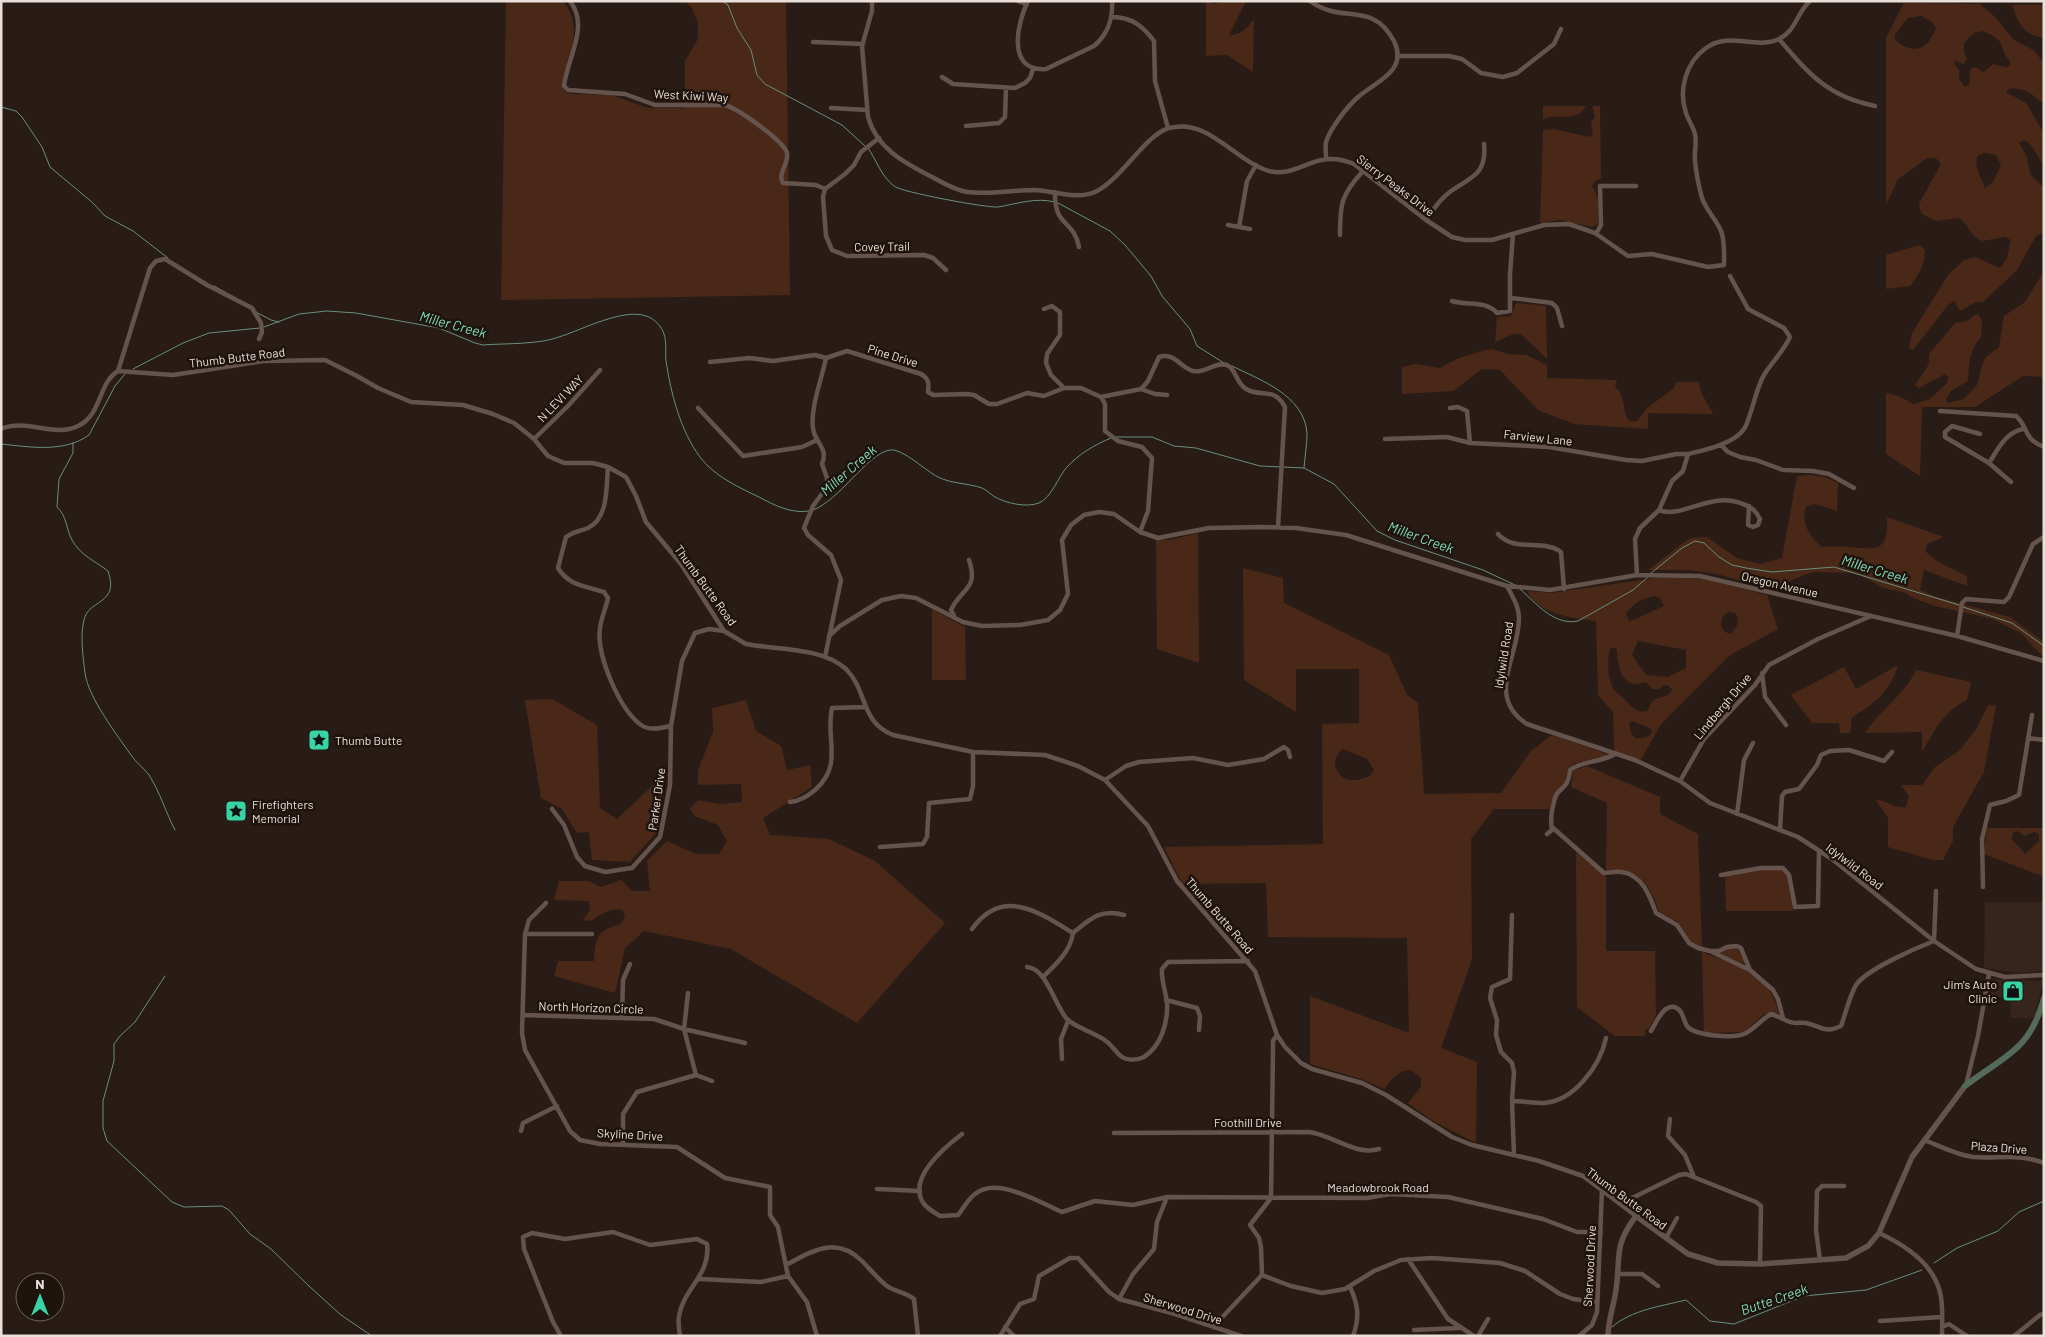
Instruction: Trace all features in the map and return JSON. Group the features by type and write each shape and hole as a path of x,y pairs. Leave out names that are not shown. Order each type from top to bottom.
{"main road":[{"path":"1965,1086 2000,1063 2027,1039 2036,1024 2044,998"}],"street":[{"name":"West Kiwi Way","path":"570,1 578,16 579,28 566,73 564,86 568,90 625,94 655,105 724,105 735,108 783,147 787,159 782,173 783,183 816,186 825,189"},
{"path":"872,1 872,11 863,44 867,110 871,127 890,153 900,161 952,188 983,193 1035,190 1084,195 1106,186 1157,135 1168,128 1155,81 1154,40 1137,23 1122,17 1113,17"},
{"path":"1018,1 1028,3 1019,23 1019,54 1024,64 1033,69 1046,69 1094,46 1108,30 1113,17 1112,1"},
{"path":"1310,1 1331,11 1366,13 1374,16 1384,23 1395,43 1397,56 1392,72 1355,100 1332,131 1326,142 1326,158"},
{"path":"1810,1 1790,30 1779,39 1801,64 1833,92 1850,101 1876,106"},
{"path":"1397,56 1449,56 1462,59 1481,73 1503,77 1517,73 1554,44 1561,29"},
{"name":"Sierry Peaks Drive","path":"1168,128 1189,126 1202,130 1256,165 1275,172 1287,172 1312,161 1326,158 1343,159 1354,164 1441,231 1465,240 1492,240 1544,225 1563,224 1584,228 1628,256 1652,254 1708,267 1724,265 1722,234 1707,208 1700,190 1695,159 1694,132 1682,90 1686,73 1700,52 1712,44 1734,39 1760,44 1779,39"},
{"path":"813,42 863,44"},
{"path":"942,77 953,84 1015,88 1025,84 1030,78 1033,69"},
{"path":"966,126 999,123 1005,117 1006,88"},
{"path":"830,108 867,110"},
{"path":"825,189 845,174 854,165 861,152 879,138"},
{"path":"1426,220 1437,204 1478,172 1484,161 1484,144"},
{"path":"1239,227 1247,181 1256,165"},
{"path":"1340,235 1340,206 1350,185 1363,171"},
{"path":"1596,234 1601,225 1600,186 1636,186"},
{"name":"Covey Trail","path":"825,189 822,197 826,236 832,250 847,256 924,255 933,258 946,270"},
{"path":"1055,192 1057,213 1077,234 1079,247"},
{"path":"1228,225 1250,229"},
{"path":"1452,301 1464,304 1487,305 1497,313 1510,311 1510,274 1514,234"},
{"path":"1,429 19,424 43,429 69,429 79,426 94,411 110,376 118,370 150,268 156,261 165,259 207,285 252,308 261,323 262,332 259,339"},
{"name":"Farview Lane","path":"1385,439 1447,437 1470,443 1548,447 1642,461 1676,454 1688,454 1721,445 1744,429 1759,385 1790,337 1784,328 1748,309 1730,276"},
{"path":"1511,298 1552,303 1557,308 1562,326"},
{"path":"1044,309 1052,306 1060,312 1060,335 1047,354 1046,363 1051,376 1064,388"},
{"name":"Pine Drive","path":"826,358 847,351 921,374 929,383 928,392 932,395 974,395 989,404 997,404 1027,393 1044,396 1064,388 1081,388 1101,398"},
{"path":"710,362 749,358 773,361 815,355 826,358 813,418 813,430 817,440 824,449 825,457 822,464 828,478 827,487 813,506 804,528 808,535 831,554 841,580 825,657"},
{"path":"1142,389 1148,382 1159,357 1164,355 1171,356 1192,371 1208,370 1220,365 1227,366 1233,370 1242,386 1248,391 1274,394 1282,399 1286,407 1278,527"},
{"name":"Thumb Butte Road","path":"118,370 173,375 264,361 325,360 378,388 411,402 463,405 514,423 534,439 548,456 564,463 593,463 615,469 630,483 646,522 681,564 724,631 746,644 825,657 844,668 856,681 865,707 873,722 883,731 973,752 1045,755 1078,766 1105,780 1148,826 1177,881 1248,961 1261,984 1278,1036 1285,1047 1301,1062 1312,1069 1362,1083 1386,1095 1452,1137 1472,1146 1539,1160 1574,1173 1622,1203 1636,1216 1688,1254 1718,1263 1760,1264 1846,1258 1858,1253 1879,1233 1902,1177 1924,1140 1940,1123 1965,1086 1978,1036 1989,974"},
{"name":"N LEVI WAY","path":"534,439 568,406 600,370"},
{"path":"1140,532 1148,511 1152,458 1142,446 1118,441 1105,431 1105,404 1101,398 1142,389 1168,395"},
{"path":"1450,408 1458,407 1467,412 1470,443"},
{"path":"698,408 743,456 802,448 817,440"},
{"path":"1940,411 2005,413 2016,416 2022,420 2023,429 2036,444 2044,447"},
{"path":"1980,434 1952,426 1945,432 1945,437 1989,463 2011,482"},
{"path":"1989,463 2014,430 2023,429"},
{"path":"1721,445 1728,452 1740,458 1756,460 1783,470 1813,471 1829,474 1854,488"},
{"path":"1637,575 1635,539 1640,528 1659,510 1672,481 1683,471 1688,454"},
{"path":"608,467 604,508 600,517 587,529 575,530 566,537 558,568 563,577 578,586 604,592 608,598 600,627 600,639 614,690 622,704 641,725 655,729 671,726"},
{"path":"1659,510 1664,512 1678,511 1717,499 1733,500 1749,506"},
{"path":"829,636 848,621 882,600 901,596 916,598 956,619 982,626 1020,625 1048,620 1060,610 1068,594 1062,540 1071,525 1084,515 1098,512 1114,514 1140,532 1158,538 1209,528 1278,527 1346,535 1507,586"},
{"path":"1498,534 1503,540 1512,543 1555,547 1561,552 1564,589"},
{"path":"1957,636 1962,603 1966,599 2004,602 2009,597 2033,544 2044,537"},
{"path":"956,619 951,610 970,586 972,580 973,572 969,560"},
{"name":"Oregon Avenue","path":"1507,586 1550,590 1637,575 1700,576 1957,636 2044,661"},
{"name":"Idylwild Road","path":"1507,586 1517,606 1519,619 1505,689 1508,706 1517,717 1527,724 1635,760 1680,781 1710,804 1780,829 1819,851 1934,940 1976,969 1989,974 2020,978 2044,975"},
{"name":"Lindbergh Drive","path":"1680,781 1704,739 1755,685 1769,664 1812,642 1871,616"},
{"name":"Parker Drive","path":"552,809 564,825 577,858 585,866 605,872 632,868 660,838 670,785 671,726 682,661 688,644 695,633 709,629 724,631"},
{"path":"1762,672 1765,697 1786,725"},
{"path":"790,802 811,794 822,784 830,772 832,708 865,707"},
{"path":"1983,887 1982,839 1990,805 2019,795 2032,715"},
{"path":"2028,738 2044,740"},
{"path":"1737,814 1744,760 1753,743"},
{"path":"1105,780 1126,766 1139,762 1193,758 1228,765 1264,759 1284,747 1288,750 1290,757"},
{"path":"1780,829 1782,796 1785,792 1799,788 1803,784 1821,755 1839,748 1884,761 1892,752"},
{"path":"880,847 923,844 927,837 929,803 970,799 973,786 973,752"},
{"path":"1547,834 1552,830 1550,817 1555,798 1567,786 1570,770 1576,766 1606,760 1615,754"},
{"path":"1552,827 1604,873 1621,872 1637,879 1650,895 1656,913 1678,925 1689,943 1750,970 1772,990 1778,999 1783,1018"},
{"path":"1721,875 1761,868 1783,868 1789,875 1795,907 1818,906 1819,851"},
{"path":"1651,1031 1662,1013 1668,1008 1675,1007 1680,1011 1690,1029 1700,1034 1745,1034 1771,1014 1791,1023 1807,1024 1831,1031 1841,1026 1857,985 1861,981 1897,957 1934,940 1936,891"},
{"name":"Skyline Drive","path":"546,903 530,920 525,934 522,1033 525,1050 570,1131 580,1140 600,1144 677,1147 726,1178 770,1188 770,1215 778,1228 788,1276 806,1302 817,1336"},
{"path":"972,929 977,922 994,910 1008,906 1021,906 1035,910 1074,933"},
{"path":"1044,976 1059,962 1072,943 1074,933 1094,916 1103,912 1113,911 1124,915"},
{"path":"1512,915 1510,979 1492,987 1490,998 1497,1020 1496,1035 1501,1052 1512,1063 1514,1072 1512,1100 1514,1155"},
{"path":"525,934 592,934"},
{"path":"1710,951 1737,946 1745,954 1750,970"},
{"path":"1027,967 1033,967 1044,976 1056,1004 1068,1021 1091,1031 1107,1042 1121,1057 1129,1059 1141,1058 1150,1052 1160,1041 1166,1000 1162,969 1168,962 1248,961"},
{"path":"622,1016 623,980 630,964"},
{"path":"688,993 684,1029 696,1075"},
{"path":"1166,1000 1197,1008 1200,1016 1199,1030"},
{"name":"North Horizon Circle","path":"523,1015 622,1016 654,1019 684,1029 745,1043"},
{"path":"1062,1059 1062,1038 1068,1021"},
{"path":"1213,1327 1262,1275 1259,1238 1250,1225 1271,1198 1273,1041 1278,1036"},
{"path":"1512,1100 1544,1103 1559,1099 1578,1085 1598,1062 1606,1038"},
{"path":"623,1145 623,1114 637,1092 696,1075 712,1081"},
{"path":"521,1130 523,1123 557,1106"},
{"path":"1670,1119 1668,1136 1685,1155 1694,1177"},
{"name":"Foothill Drive","path":"1114,1133 1271,1132 1323,1134 1348,1146 1369,1152 1379,1149"},
{"path":"877,1189 920,1191 925,1172 937,1154 962,1134"},
{"name":"Plaza Drive","path":"1924,1140 1966,1155 2020,1156 2044,1163"},
{"path":"1622,1203 1679,1175 1694,1177 1756,1202 1761,1206 1760,1264"},
{"path":"1820,1260 1816,1230 1816,1191 1822,1186 1844,1186"},
{"name":"Meadowbrook Road","path":"920,1191 924,1204 940,1216 958,1216 974,1194 987,1187 1003,1187 1062,1212 1094,1201 1133,1205 1167,1197 1367,1198 1390,1194 1448,1197 1543,1219 1577,1232 1601,1232"},
{"name":"Sherwood Drive","path":"1579,1336 1592,1325 1596,1318 1602,1189"},
{"path":"1000,1336 1020,1304 1034,1298 1039,1276 1074,1257 1078,1258 1109,1292 1119,1299 1133,1274 1151,1255 1154,1249 1157,1222 1167,1197"},
{"path":"1608,1336 1617,1274 1617,1254 1622,1239 1636,1216"},
{"path":"1666,1238 1677,1218"},
{"path":"561,1336 553,1322 524,1248 523,1237 532,1233 565,1239 613,1232 650,1245 697,1239 707,1244 708,1255 699,1279 679,1315 680,1336"},
{"path":"1879,1233 1899,1242 1918,1257 1933,1277 1941,1296 1942,1336"},
{"path":"786,1265 818,1249 840,1247 850,1250 887,1286 910,1295 914,1299 918,1336"},
{"path":"1262,1275 1310,1292 1334,1292 1350,1287 1374,1271 1408,1259 1432,1258 1516,1266 1560,1294 1573,1299 1597,1302"},
{"path":"1408,1259 1448,1319 1476,1336 1488,1319"},
{"path":"1617,1274 1642,1274 1658,1286"},
{"path":"699,1279 761,1282 788,1276"},
{"path":"1350,1287 1357,1302 1358,1312 1357,1326 1353,1336"},
{"name":"Sherwood Drive","path":"1119,1299 1242,1336"},
{"path":"2014,1336 2040,1315 2044,1314"},
{"path":"1880,1322 1941,1317"},
{"path":"1942,1327 1949,1324 1967,1336"},
{"path":"1005,1327 1014,1336"},
{"path":"1414,1330 1461,1328"}],"shaded area":[{"path":"506,1 563,1 569,10 573,20 574,31 571,53 562,85 565,92 572,94 611,95 648,108 685,108 685,61 698,39 698,23 692,8 685,1 786,1 790,295 501,300"},
{"path":"1206,1 1215,4 1225,1 1246,1 1229,35 1240,32 1254,19 1253,72 1227,55 1206,56"},
{"path":"1904,3 1980,4 1994,16 2014,40 2035,51 2044,64 2044,104 2024,90 2014,88 2008,89 2006,92 2026,103 2044,133 2044,166 2031,145 2024,140 2019,143 2027,157 2030,174 2044,188 2044,232 2036,236 2017,270 1983,302 1976,302 1960,311 1954,301 1948,305 1913,350 1909,348 1912,333 1948,275 1964,260 1975,257 2000,268 2007,258 2011,240 2005,237 1982,241 1974,236 1960,218 1935,221 1921,213 1919,204 1941,164 1936,158 1927,158 1898,179 1886,205 1886,38","holes":["1921,16 1931,21 1936,28 1924,46 1914,49 1908,48 1895,40 1895,34 1908,18","1982,31 1996,38 2010,61 2010,66 1993,64 1984,72 1974,67 1970,70 1969,85 1965,87 1959,79 1959,70 1954,64 1955,60 1963,64 1967,60 1964,52 1964,43 1974,33","1986,153 1996,155 2001,165 1993,182 1985,188 1976,164 1978,155"]},
{"path":"2012,5 2044,5 2044,38 2031,34 2022,27"},
{"path":"1543,106 1586,106 1582,111 1572,116 1543,119"},
{"path":"1592,106 1600,106 1601,178 1595,181 1592,186 1598,198 1598,224 1591,227 1560,220 1540,223 1543,130 1554,129 1590,137 1593,134 1591,124 1595,116"},
{"path":"1920,245 1925,250 1923,265 1910,286 1886,289 1886,255"},
{"path":"2044,271 2044,377 2023,376 1975,407 1922,407 1920,476 1886,454 1886,393 1899,396 1913,404 1930,399 1947,383 1948,377 1945,374 1919,388 1915,385 1929,364 1929,354 1955,323 1968,321 1974,315 1979,315 1982,321 1981,337 1972,352 1968,381 1951,391 1946,399 1948,403 1964,399 1977,385 1986,357 1999,347 2004,316 2025,302"},
{"path":"1516,303 1546,306 1547,359 1521,334 1513,334 1495,342 1497,317 1511,316"},
{"path":"1492,349 1508,354 1526,355 1547,365 1547,378 1617,380 1615,387 1623,399 1625,413 1629,421 1637,421 1647,408 1673,389 1677,382 1699,382 1701,392 1713,414 1648,413 1648,429 1574,424 1538,410 1500,370 1482,369 1453,391 1402,394 1402,367 1415,364 1440,368 1465,356"},
{"path":"1797,476 1825,477 1838,483 1837,511 1815,504 1806,507 1804,513 1807,529 1821,547 1874,548 1880,546 1886,536 1887,517 1944,537 1927,544 1925,551 1938,562 1967,576 1967,586 1924,570 1920,590 1937,597 2010,617 2044,642 2044,658 2021,633 1993,619 1935,606 1911,597 1906,593 1884,588 1856,573 1812,572 1769,589 1717,574 1689,570 1648,570 1690,538 1707,537 1737,558 1760,564 1782,558"},
{"path":"1198,533 1199,663 1157,649 1156,540 1170,540"},
{"path":"1243,568 1283,578 1284,603 1389,655 1407,695 1418,703 1424,794 1501,793 1531,751 1552,735 1610,755 1606,758 1576,763 1568,768 1565,782 1550,809 1494,809 1471,839 1472,959 1441,1048 1477,1062 1476,1143 1433,1121 1408,1103 1421,1087 1421,1078 1411,1070 1399,1073 1384,1089 1361,1079 1310,1064 1310,996 1409,1033 1407,938 1268,937 1266,883 1182,884 1164,847 1323,844 1322,724 1359,723 1359,669 1296,669 1296,712 1244,680","holes":["1343,749 1367,759 1374,770 1370,776 1364,778 1348,779 1343,777 1336,769 1336,758"]},
{"path":"1663,577 1706,579 1767,595 1778,629 1730,655 1661,724 1641,760 1614,752 1613,712 1598,695 1596,621 1557,614 1532,599 1527,591 1551,593","holes":["1650,597 1660,598 1664,606 1629,621 1626,614 1629,610 1639,602","1728,612 1735,613 1737,616 1737,624 1731,634 1725,632 1721,626 1722,617","1638,641 1686,650 1686,668 1668,677 1646,675 1632,655","1613,647 1617,650 1618,664 1627,681 1638,684 1646,682 1652,689 1659,689 1664,685 1669,686 1672,690 1668,695 1653,700 1647,711 1634,709 1612,687 1608,671 1610,649","1632,721 1650,728 1652,732 1649,736 1643,738 1636,738 1632,735 1629,723"]},
{"path":"932,609 965,627 966,680 932,680"},
{"path":"1898,665 1891,682 1881,696 1852,717 1850,733 1840,733 1839,723 1812,723 1791,695 1844,667 1856,689"},
{"path":"1916,670 1971,682 1967,700 1946,715 1922,752 1922,732 1865,733 1906,687"},
{"path":"552,699 597,725 600,808 617,819 665,774 657,832 630,862 592,860 589,832 577,833 562,809 541,798 525,700"},
{"path":"746,700 756,731 781,746 787,770 810,765 812,787 763,818 770,835 829,839 875,861 945,923 857,1023 731,949 644,931 625,948 615,993 554,976 558,961 594,961 595,946 599,936 607,929 621,924 625,916 623,910 614,910 606,912 591,921 583,920 590,910 589,901 554,900 559,881 589,881 601,887 621,880 632,891 650,891 647,861 667,841 696,854 719,854 727,841 718,825 695,816 690,809 698,800 721,804 742,802 741,784 698,785 698,770 713,732 712,708"},
{"path":"1988,705 1996,706 1984,772 1953,827 1953,841 1943,860 1932,860 1888,847 1888,818 1876,800 1898,807 1906,807 1909,797 1901,785 1922,785 1935,767 1959,751 1977,728"},
{"path":"1587,766 1660,797 1660,814 1698,834 1702,948 1690,941 1678,922 1659,912 1647,885 1641,880 1627,872 1606,871 1607,803 1571,787 1573,771"},
{"path":"1987,828 2044,828 2042,876 1984,854","holes":["2017,831 2025,836 2034,832 2039,834 2039,841 2025,854 2011,838 2014,832"]},
{"path":"1576,852 1606,876 1606,951 1655,951 1656,1015 1649,1029 1645,1029 1645,1036 1615,1036 1577,1007"},
{"path":"1760,869 1782,870 1787,875 1793,911 1726,911 1725,876"},
{"path":"1985,902 2044,902 2044,971 2020,973 1984,968"},
{"path":"1736,948 1743,953 1745,964 1720,954 1727,949"},
{"path":"1702,952 1750,972 1768,988 1775,999 1779,1013 1764,1014 1744,1032 1704,1033"},
{"path":"1992,979 2043,981 2034,1018 2010,1018 2011,999 1988,995"}],"waterway":[{"path":"722,1 728,5 737,28 751,50 757,75 765,84 842,125 865,146"},
{"path":"1,107 16,111 22,117 42,147 50,167 93,203 105,216 133,231 168,258"},
{"path":"868,148 886,178 900,189 991,207 1033,201 1055,202"},
{"path":"1058,203 1110,231 1125,245 1151,276 1162,296 1190,329 1197,346 1224,363"},
{"path":"214,286 234,297"},
{"name":"Miller Creek","path":"264,327 299,314 327,311 356,313 439,328 483,345 543,341 615,317 637,314 649,317 663,331 668,373 677,411 687,435 700,457 712,470 727,480 771,503 789,510 809,511"},
{"path":"256,312 279,322"},
{"name":"Miller Creek","path":"133,369 183,343 209,333 260,328"},
{"path":"1232,366 1267,383 1298,408 1304,420 1307,433 1304,468"},
{"name":"Miller Creek","path":"1,444 58,447 79,441 89,435 115,386 125,374"},
{"name":"Miller Creek","path":"1117,437 1152,437 1174,446 1196,448 1260,466 1304,468 1334,484 1377,531 1395,540 1483,570 1515,585"},
{"name":"Miller Creek","path":"813,510 833,497 872,459 890,450 895,450 914,460 938,477 982,488 995,497 1010,503 1022,505 1039,503 1048,496 1067,467 1082,454 1111,438"},
{"path":"73,443 73,453 59,479 57,507 65,518 70,536 75,545 83,554 108,571 111,582 107,596 91,608 84,620 82,646 87,683 111,727 153,782 175,830"},
{"name":"Miller Creek","path":"1651,573 1682,548 1695,541 1704,543 1719,557 1732,565 1772,572 1834,567 1959,605"},
{"name":"Miller Creek","path":"1520,589 1553,617 1569,622 1578,621 1633,590 1649,576"},
{"name":"Miller Creek","path":"1963,607 2012,623 2044,646"},
{"path":"165,976 135,1022 114,1044 114,1061 103,1101 103,1128 107,1141 172,1202 184,1207 222,1206 229,1210 250,1234 271,1249 341,1315 372,1336"},
{"name":"Butte Creek","path":"1934,1263 1957,1248 1998,1231 2019,1212 2044,1201"},
{"name":"Butte Creek","path":"1612,1327 1628,1316 1686,1300 1710,1321 1734,1324 1804,1296 1866,1290 1922,1270"}],"place":[{"name":"Thumb Butte","path":"319,740"},
{"name":"Firefighters Memorial","path":"236,811"},
{"name":"Jim's Auto Clinic","path":"2013,991"}]}
